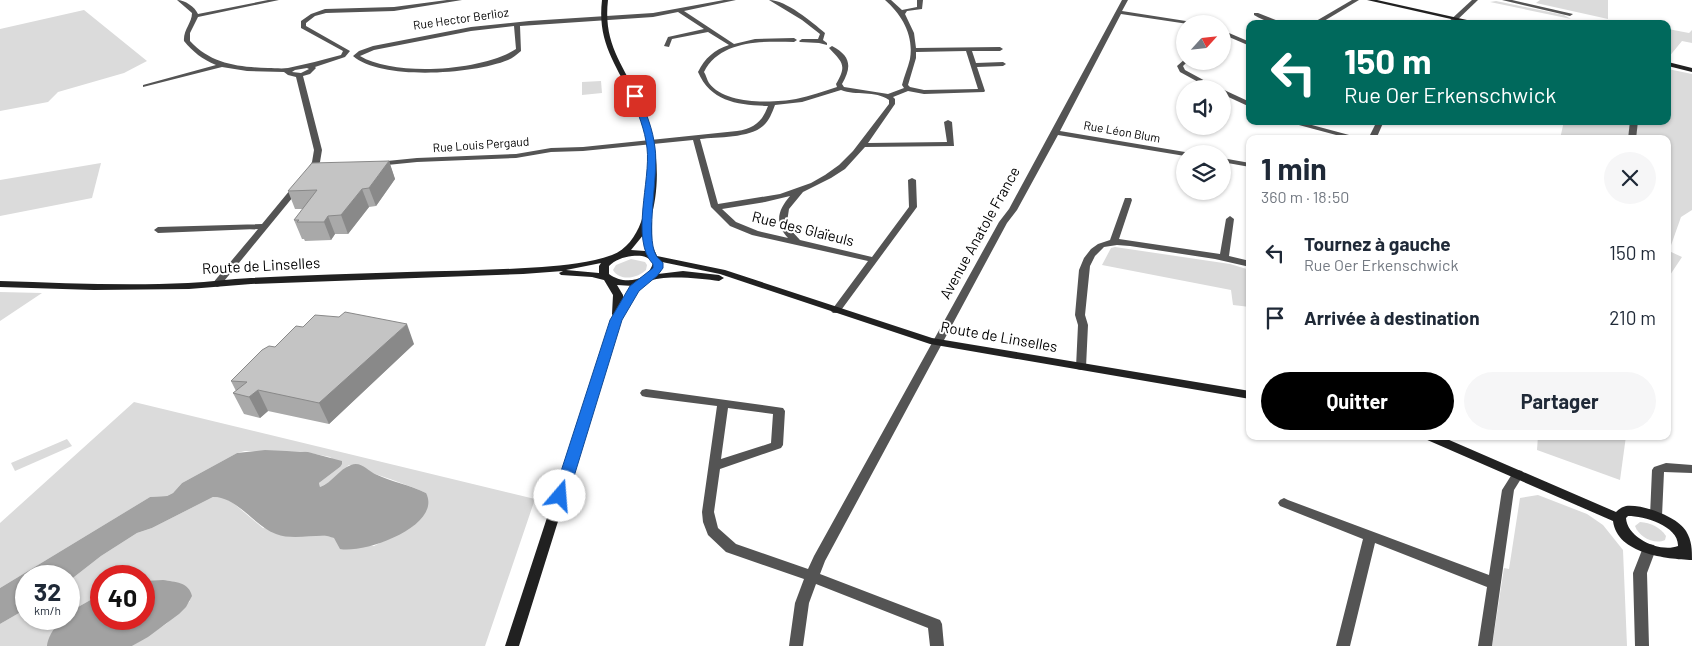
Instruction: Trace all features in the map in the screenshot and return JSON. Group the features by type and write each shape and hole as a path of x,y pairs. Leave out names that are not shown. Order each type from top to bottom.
{"street":[{"path":"180,0 193,9 196,16"},
{"path":"276,0 196,16 186,34 187,41 205,58 222,65 289,70 299,66 311,66 343,56 347,51 303,27 306,19 321,12 406,8 459,0"},
{"path":"512,646 616,320 630,295 658,268 658,263 652,257 647,242 652,178 650,143 640,106 607,41 603,18 605,0"},
{"name":"Rue Hector Berlioz","path":"516,24 519,50 507,58 492,63 448,68 398,69 371,65 356,56 360,52 373,48 423,36 516,24 653,15 733,0"},
{"path":"772,0 817,28 823,34 820,41"},
{"path":"888,0 902,14 911,34 912,64 905,85 908,89"},
{"path":"902,14 904,11 921,7 920,0"},
{"name":"Avenue Anatole France","path":"796,646 802,603 811,576 1003,222 1013,210 1109,32 1124,0"},
{"path":"1321,20 1356,0"},
{"path":"1370,0 1464,20"},
{"path":"1455,18 1474,0"},
{"path":"1505,0 1570,14"},
{"path":"896,7 912,9"},
{"path":"680,11 734,46"},
{"path":"1118,12 1176,20"},
{"path":"1256,14 1270,20"},
{"path":"667,46 670,38 709,30"},
{"path":"1231,36 1246,42"},
{"path":"696,138 715,207 773,198 806,187 841,168 892,104 892,99 888,96 878,92 854,92 841,88 798,100 772,104 753,103 725,96 712,90 705,83 701,72 704,63 711,56 734,46 759,41 794,40"},
{"path":"802,41 820,41 842,58 847,68 845,76 839,84 841,88"},
{"path":"888,96 908,89 924,92 982,91 968,49"},
{"path":"913,50 1000,49"},
{"path":"973,65 1003,64"},
{"path":"146,86 222,65"},
{"path":"1671,65 1692,70"},
{"path":"289,70 287,72 289,74 299,74 311,71 313,68 311,66"},
{"path":"1182,70 1200,80"},
{"path":"216,284 318,167 318,148 299,74"},
{"path":"1231,96 1246,103"},
{"name":"Rue Louis Pergaud","path":"366,164 524,156 551,150 650,143 743,132 759,127 766,120 772,104"},
{"path":"861,145 951,144 948,122"},
{"path":"1303,125 1345,135"},
{"name":"Rue Léon Blum","path":"1055,132 1176,152"},
{"path":"1231,162 1246,164"},
{"path":"836,312 913,207 912,180"},
{"path":"803,244 786,233 782,222 789,202 806,187"},
{"path":"1114,242 1128,200"},
{"name":"Rue des Glaïeuls","path":"715,207 726,219 744,229 874,260"},
{"path":"616,320 618,299 615,289 602,270 604,266 635,242 648,217"},
{"path":"1224,257 1230,219"},
{"path":"158,230 265,226"},
{"path":"1081,367 1083,325 1080,313 1084,268 1096,249 1114,242 1224,257 1246,263"},
{"name":"Route de Linselles","path":"0,284 158,287 523,271 572,267 636,253 722,272 836,312 938,343 1246,394"},
{"name":"Route de Linselles","path":"523,271 592,274 623,283 683,274 750,283"},
{"path":"646,393 779,411 777,445 715,466"},
{"path":"723,403 708,517 710,526 719,538 736,551 811,576 935,624 937,646"},
{"path":"1439,440 1618,518"},
{"path":"1656,516 1657,472 1659,469 1666,467 1692,469"},
{"path":"1485,646 1508,490 1518,474"},
{"path":"1284,503 1493,583"},
{"path":"1692,539 1656,516 1629,511 1622,513 1618,518 1624,532 1633,540 1649,549 1666,554 1692,555"},
{"path":"1677,554 1686,546 1684,539 1678,531"},
{"path":"1343,646 1371,535"},
{"path":"1642,646 1640,573 1649,549"}],"shaded area":[{"path":"1540,0 1608,0 1608,19 1536,3"},
{"path":"1496,1 1564,15 1571,19 1490,2"},
{"path":"84,10 147,61 124,73 58,92 48,102 0,111 0,29"},
{"path":"1671,30 1689,33 1692,30 1692,43 1682,41 1671,54"},
{"path":"1671,70 1692,74 1692,210 1681,217 1671,245 1671,135 1561,135 1563,125 1671,125"},
{"path":"601,81 602,93 582,95 582,82"},
{"path":"101,163 92,198 0,216 0,180"},
{"path":"1115,247 1230,264 1246,269 1246,307 1233,305 1231,290 1102,265 1111,248"},
{"path":"1671,252 1682,257 1671,274"},
{"path":"631,259 645,262 647,265 646,270 629,278 616,274 613,270 616,265"},
{"path":"0,292 42,293 0,321"},
{"path":"134,402 535,499 485,646 132,646 166,624 190,601 155,583 155,565 90,565 90,600 80,606 80,572 101,556 137,533 152,528 213,497 224,498 232,502 263,528 327,536 374,546 414,525 426,493 362,468 349,465 328,483 320,487 319,483 340,467 330,457 300,451 245,451 237,453 182,483 173,493 167,496 150,497 38,565 15,565 15,579 0,588 0,523"},
{"path":"67,439 72,446 15,471 11,463"},
{"path":"1538,440 1625,440 1620,480 1537,450"},
{"path":"265,450 308,452 342,461 340,467 319,483 320,487 347,467 358,464 381,477 426,493 428,505 423,516 413,527 398,535 366,547 340,549 334,538 327,536 295,537 276,534 260,525 230,502 222,498 213,497 152,528 137,533 101,556 80,572 80,565 38,565 150,497 167,496 173,493 182,483 237,453"},
{"path":"1538,495 1587,514 1603,525 1623,550 1627,646 1492,646 1504,568 1509,569 1520,498"},
{"path":"1640,522 1651,524 1658,528 1666,536 1665,540 1652,541 1643,537 1635,526"},
{"path":"15,579 15,615 0,624 0,588"},
{"path":"155,580 177,582 185,585 192,596 186,607 179,614 148,637 132,646 47,646 54,630 80,630 80,606 90,600 90,630 155,630"},
{"path":"15,615 15,630 55,630 47,646 0,646 0,624"}],"building":[{"path":"389,161 369,188 362,189 341,215 328,216 324,222 297,222 299,220 294,220 317,190 288,191 312,163"},
{"path":"345,312 407,324 319,403 258,390 249,397 233,393 247,382 231,381 262,350 269,346 275,347 296,326 303,327 315,315 339,317"}],"route":[{"path":"560,496 616,320 634,289 658,268 658,263 651,256 647,242 652,178 651,148 646,124 635,96"}]}
